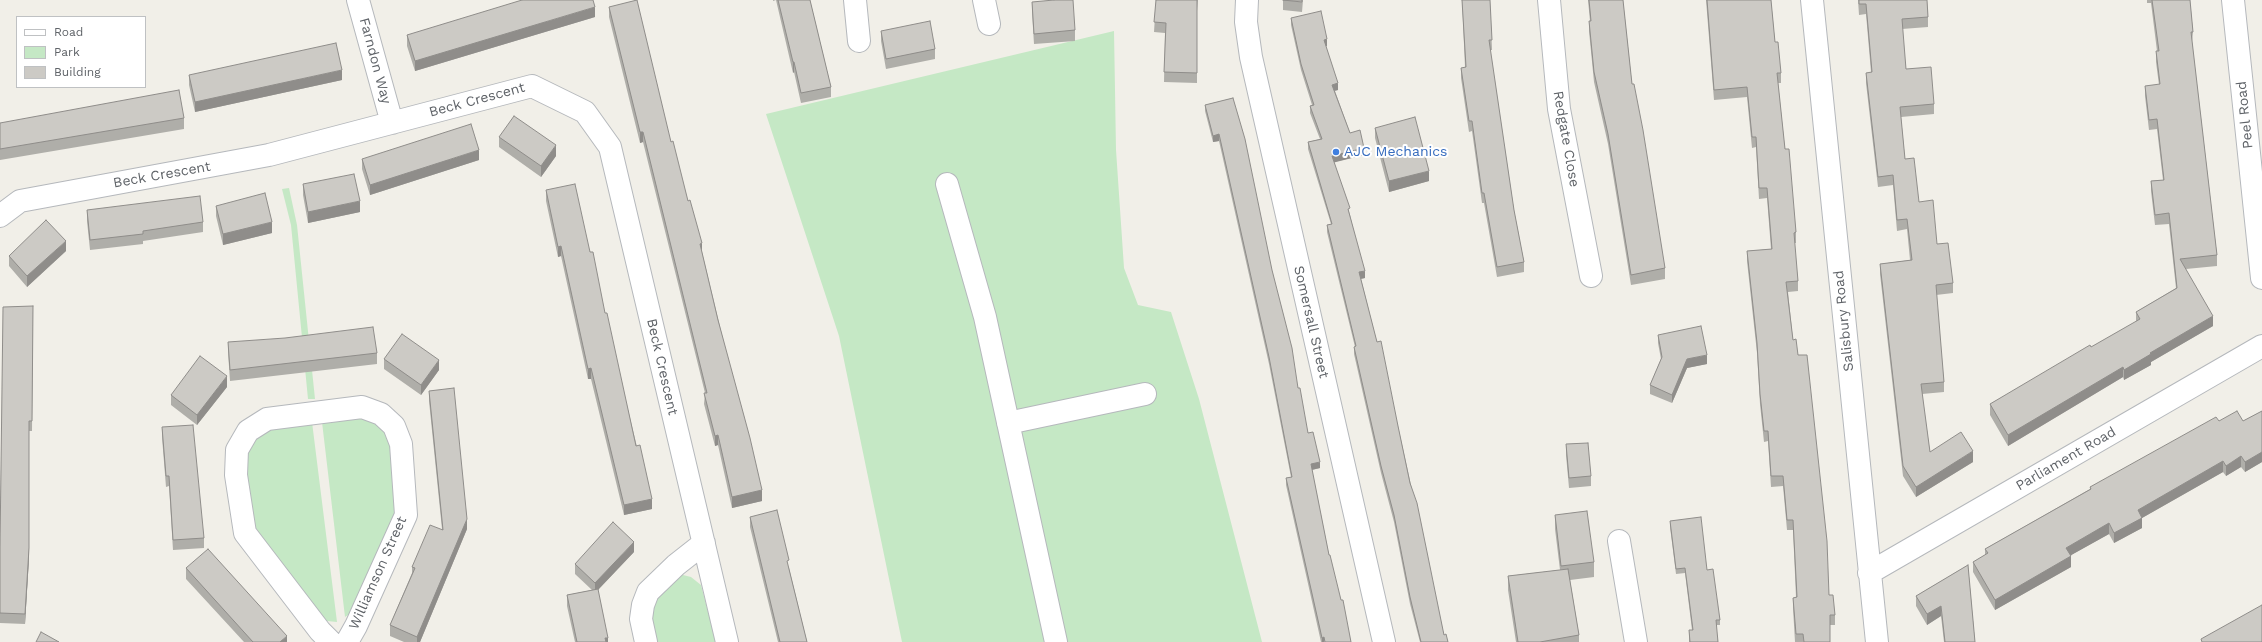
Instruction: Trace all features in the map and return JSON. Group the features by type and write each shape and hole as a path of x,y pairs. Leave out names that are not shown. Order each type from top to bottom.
{"street":[{"name":"Farndon Way","path":"358,0 392,122"},
{"path":"855,0 859,41"},
{"path":"984,0 989,24"},
{"name":"Somersall Street","path":"1247,0 1246,22 1251,57 1384,642"},
{"name":"Redgate Close","path":"1549,0 1559,109 1591,276"},
{"name":"Salisbury Road","path":"1812,0 1877,642"},
{"name":"Peel Road","path":"2233,0 2262,278"},
{"name":"Beck Crescent","path":"0,216 20,201 269,156 392,122 532,86 585,112 610,147 727,642"},
{"path":"947,184 985,317 1056,642"},
{"name":"Parliament Road","path":"1869,573 2262,346"},
{"path":"1008,423 1145,394"},
{"name":"Williamson Street","path":"331,642 320,631 245,533 236,475 237,450 248,431 267,419 362,406 381,414 394,426 401,444 406,515 356,626 347,642"},
{"path":"1619,541 1636,642"},
{"path":"646,642 641,619 642,605 648,592 676,565 704,544"}],"green space":[{"path":"1114,31 1116,150 1124,268 1138,305 1171,312 1199,399 1262,642 902,642 839,336 766,114"},
{"path":"289,188 297,225 315,399 308,399 291,225 282,189"},
{"path":"355,416 371,420 384,430 392,446 398,508 351,613 345,617 322,422"},
{"path":"312,422 337,622 327,621 317,615 253,527 247,469 247,454 253,441 264,431"},
{"path":"683,575 691,577 701,585 716,642 653,642 651,605 674,576"}],"building":[{"path":"522,0 593,0 595,7 415,61 407,35"},
{"path":"637,0 671,142 673,141 688,201 690,200 702,243 700,244 718,320 750,438 762,490 732,497 718,435 715,436 704,393 707,393 643,132 640,132 609,7"},
{"path":"778,0 810,0 831,87 801,93"},
{"path":"1073,0 1075,30 1034,34 1032,2"},
{"path":"1156,0 1197,0 1197,73 1164,72 1166,23 1154,22"},
{"path":"1283,0 1302,0 1302,2"},
{"path":"1462,0 1490,0 1492,40 1489,40 1514,210 1524,262 1497,267 1484,193 1482,193 1472,121 1469,121 1461,68 1466,67"},
{"path":"1589,0 1623,0 1632,84 1634,84 1643,130 1665,268 1631,275 1608,134 1594,72 1589,21 1591,21"},
{"path":"1707,0 1771,0 1775,42 1778,42 1781,73 1777,73 1785,149 1789,149 1796,232 1794,233 1798,281 1786,282 1793,340 1796,339 1798,355 1807,355 1827,541 1829,595 1833,595 1835,615 1830,615 1830,642 1804,642 1803,634 1796,634 1793,598 1797,597 1793,520 1787,520 1783,476 1771,476 1768,431 1764,431 1760,394 1757,343 1747,251 1772,249 1767,188 1759,188 1756,137 1752,137 1747,87 1714,90"},
{"path":"1859,0 1927,0 1928,17 1902,19 1906,69 1931,67 1934,104 1900,107 1905,159 1914,158 1919,202 1933,200 1937,244 1948,243 1953,283 1936,285 1944,382 1921,384 1930,452 1961,432 1973,451 1916,487 1903,466 1880,264 1912,260 1907,219 1897,220 1893,175 1878,177 1866,73 1872,72 1866,4 1859,4"},
{"path":"2152,0 2190,0 2193,32 2191,32 2217,255 2180,259 2213,316 2124,370 2123,367 2008,435 1990,404 2090,345 2091,347 2140,319 2136,312 2177,288 2169,213 2155,215 2151,181 2164,180 2157,119 2149,120 2145,86 2160,84 2156,51 2159,51"},
{"path":"1321,11 1327,39 1324,40 1338,83 1332,85 1350,133 1360,130 1364,148 1332,156 1350,208 1348,209 1365,271 1359,272 1377,342 1381,341 1410,483 1417,503 1444,635 1446,634 1448,642 1421,642 1410,597 1394,515 1381,466 1354,347 1356,346 1327,225 1332,224 1308,142 1322,139 1310,106 1314,105 1301,64 1291,18"},
{"path":"930,21 935,49 886,59 881,31"},
{"path":"336,43 342,70 195,102 189,75"},
{"path":"179,90 184,118 0,149 0,123"},
{"path":"1233,98 1245,139 1272,270 1292,348 1298,388 1300,388 1308,433 1313,432 1320,462 1311,464 1329,555 1341,600 1343,600 1351,642 1325,642 1324,637 1322,638 1286,478 1292,477 1269,357 1219,134 1213,136 1205,105"},
{"path":"514,116 556,145 541,166 499,137"},
{"path":"1415,117 1429,171 1389,181 1375,128"},
{"path":"471,124 479,150 370,185 362,159"},
{"path":"354,174 360,201 308,212 303,184"},
{"path":"575,184 590,252 593,252 605,313 607,313 636,446 640,445 652,499 624,505 591,368 588,369 561,246 558,247 546,190"},
{"path":"265,193 272,222 223,234 216,206"},
{"path":"200,196 203,222 143,231 143,234 90,240 87,210"},
{"path":"46,220 66,241 27,276 9,256"},
{"path":"33,306 32,421 29,421 29,548 25,614 0,613 3,307"},
{"path":"1701,326 1707,355 1687,359 1672,395 1650,385 1662,357 1658,335"},
{"path":"373,327 377,353 230,370 228,342 285,338"},
{"path":"402,334 439,360 421,385 384,359"},
{"path":"200,356 227,376 197,415 171,395"},
{"path":"454,388 467,519 417,637 390,625 415,568 412,567 430,525 443,530 429,391"},
{"path":"2237,411 2243,421 2262,411 2262,452 2245,462 2241,456 2226,466 2223,461 2138,510 2142,518 2114,533 2109,523 2066,548 2071,556 1995,600 1973,562 1988,553 1985,549 2091,489 2090,487 2216,417 2219,421"},
{"path":"193,425 204,538 173,540 169,476 166,476 162,427"},
{"path":"1588,443 1591,476 1569,478 1566,444"},
{"path":"777,510 789,560 787,561 807,642 780,642 750,517"},
{"path":"1587,511 1594,562 1561,566 1555,515"},
{"path":"1701,517 1707,570 1713,569 1720,620 1716,620 1718,642 1690,642 1689,630 1693,630 1685,568 1676,569 1670,521"},
{"path":"613,522 634,542 595,583 575,564"},
{"path":"208,549 287,636 280,642 253,642 186,568"},
{"path":"1968,565 1975,642 1945,642 1941,606 1927,614 1916,596"},
{"path":"1568,569 1579,635 1540,642 1518,642 1508,576"},
{"path":"598,589 608,638 605,638 606,642 577,642 567,595"},
{"path":"2262,605 2262,642 2202,642 2201,639"},
{"path":"41,632 59,642 36,642"}],"place":[{"name":"AJC Mechanics","path":"1336,152"}]}
